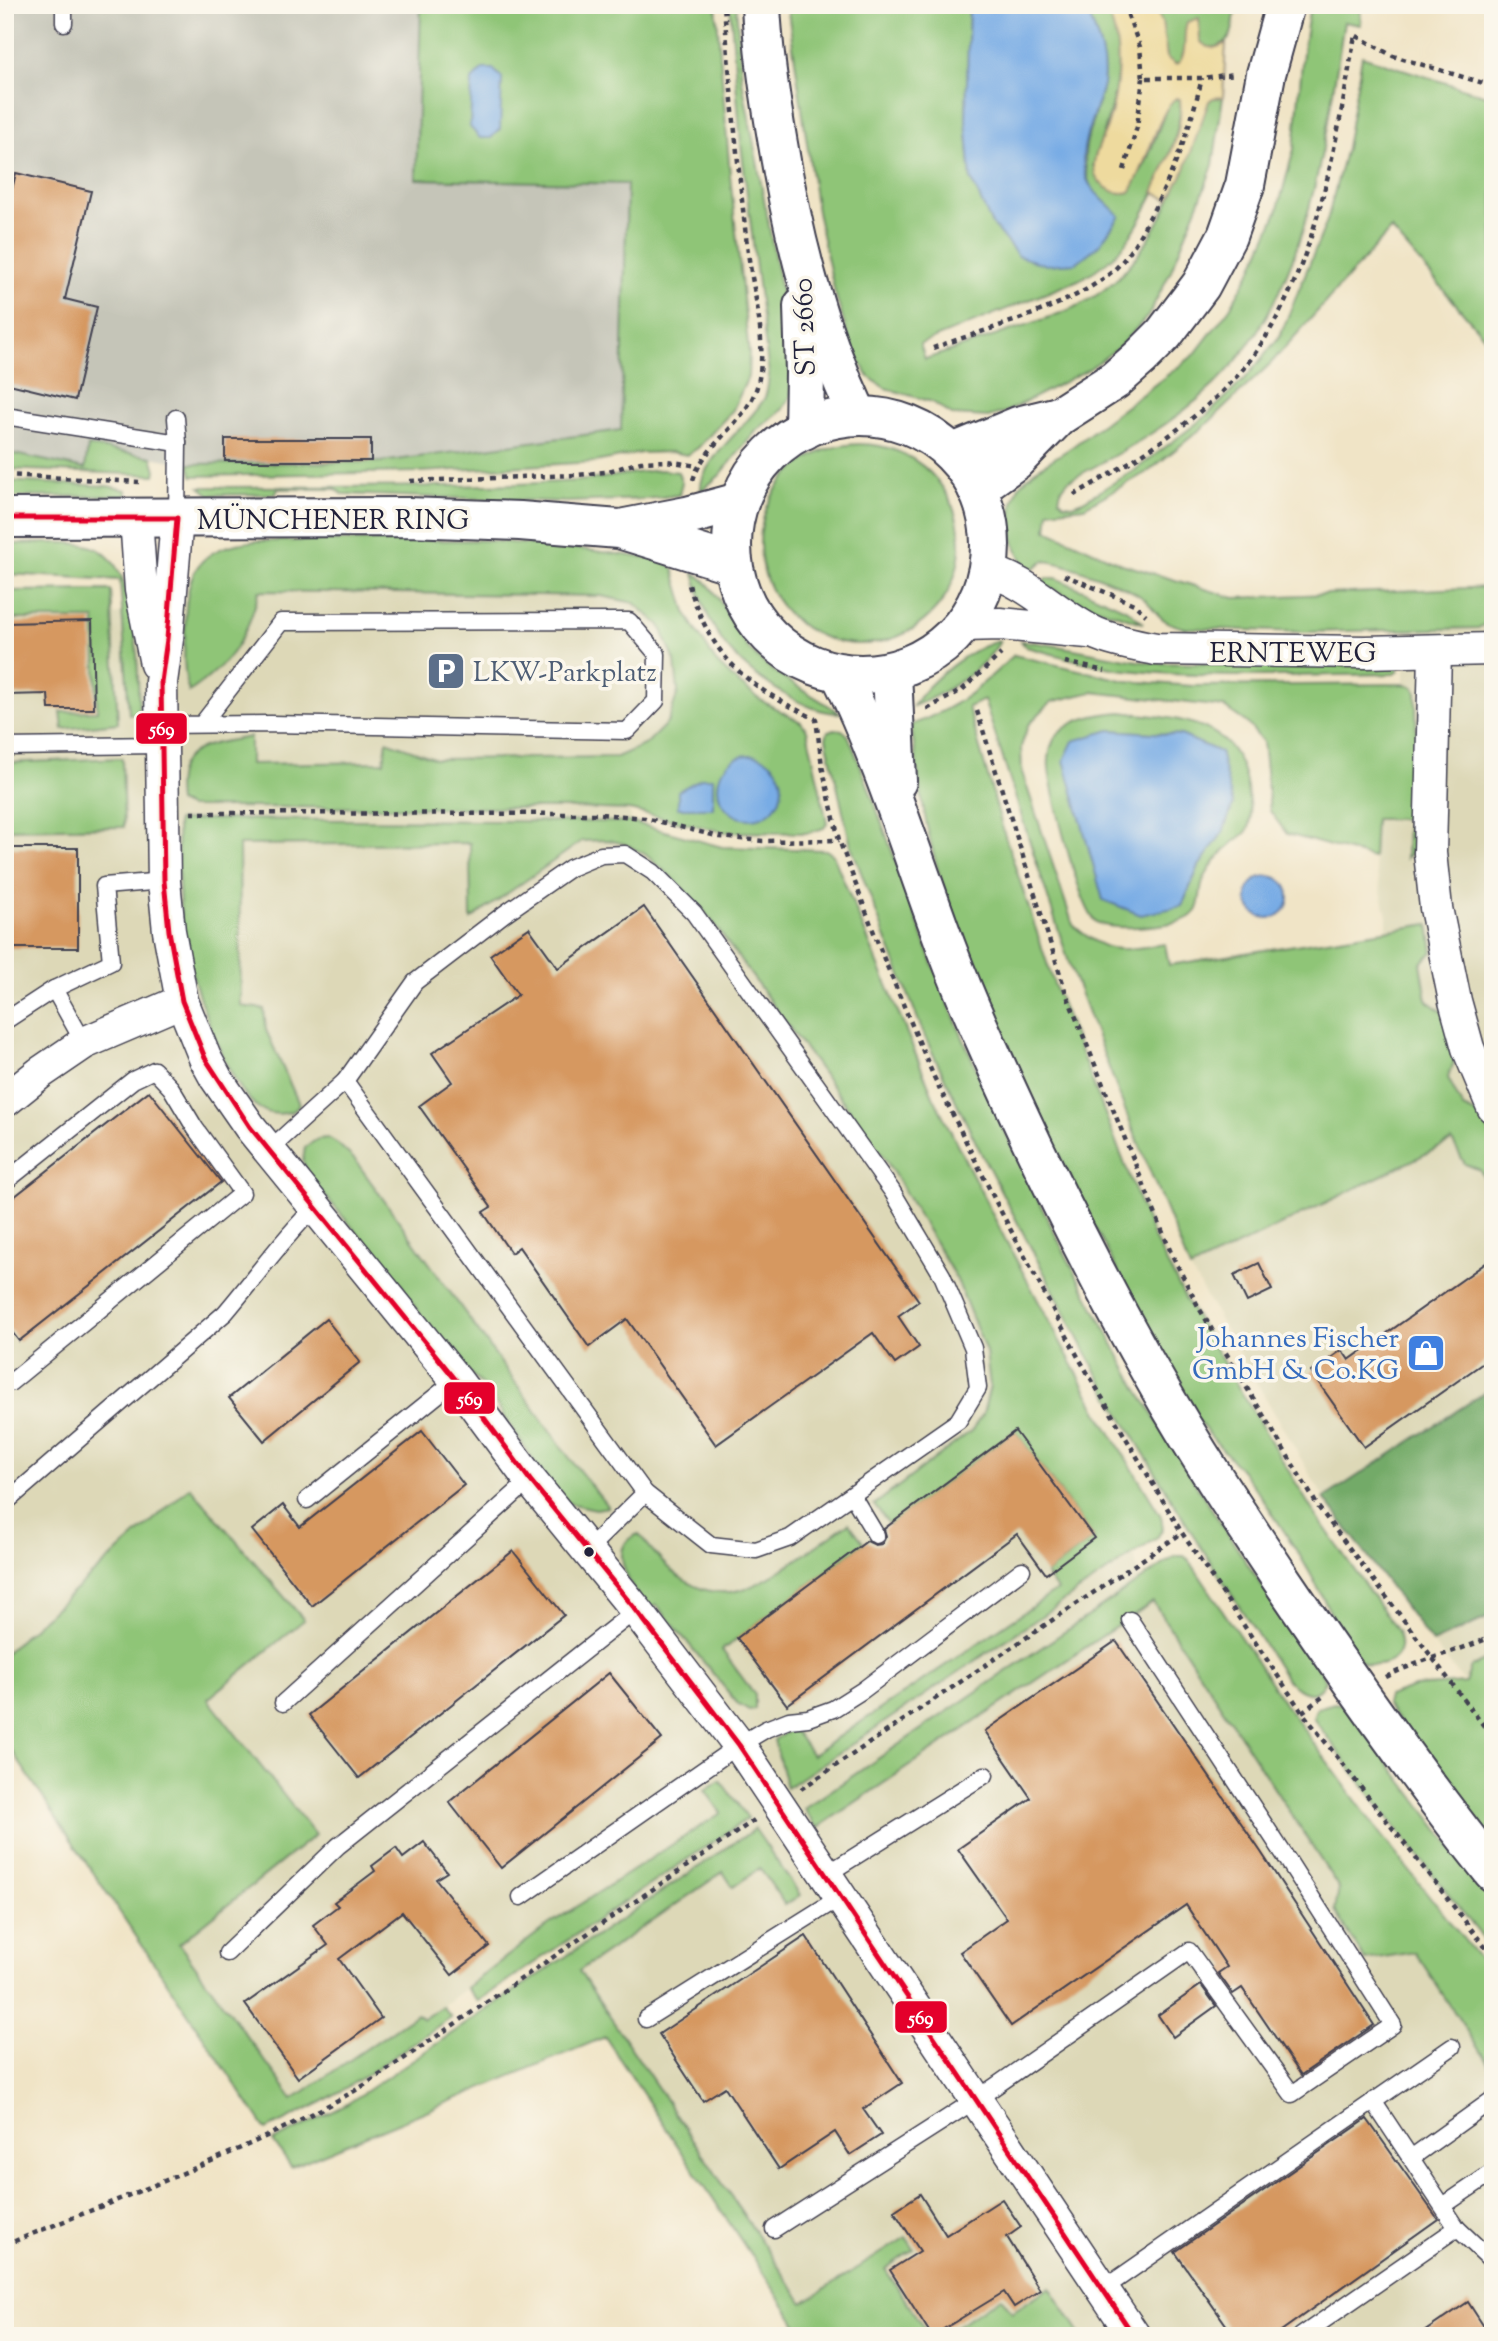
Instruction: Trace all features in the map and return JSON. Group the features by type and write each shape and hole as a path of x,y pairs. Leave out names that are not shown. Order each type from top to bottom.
{"main road":[{"name":"St 2660","path":"761,5 774,117 787,199 801,262"},
{"path":"1256,131 1267,6"},
{"path":"977,488 1015,461 1059,416 1115,380 1141,358 1164,334 1201,285 1221,249 1237,211 1252,158 1268,64 1267,6"},
{"name":"ST 2660","path":"801,262 831,355 858,415"},
{"name":"ST 2660","path":"801,262 804,430"},
{"path":"858,415 913,426 953,453 977,488 985,507 991,542 988,571 978,601 952,639 926,658 892,672 841,675 807,663 771,638 746,603 733,564 733,528 744,490 763,461 782,443 818,423 858,415"},
{"path":"953,453 1017,426 1059,416"},
{"name":"MÜNCHENER RING","path":"5,518 136,518 177,501 686,532 733,564"},
{"name":"MÜNCHENER RING","path":"686,532 739,502"},
{"path":"892,672 900,814"},
{"path":"841,675 900,814 939,928 977,1024 1048,1178 1104,1287 1205,1464 1358,1693 1442,1808 1493,1872"}],"street":[{"path":"177,501 168,627 160,682 164,881 169,931 182,1001 216,1078 269,1150 456,1380 530,1480 588,1549 739,1745 1134,2336"},
{"path":"136,518 141,590 160,682"},
{"name":"ERNTEWEG","path":"988,571 1017,583 1096,633 1122,643 1167,650 1435,652 1493,649"},
{"name":"ERNTEWEG","path":"964,625 1009,624 1096,633"},
{"path":"1435,652 1430,852 1436,908 1455,1001 1468,1048 1493,1107"},
{"path":"5,1101 84,1043 182,1001"}],"lane":[{"path":"64,5 64,23"},
{"path":"5,416 178,443"},
{"path":"176,418 177,501"},
{"path":"5,747 160,735 202,724 628,731 656,701 657,654 629,621 281,622 202,724"},
{"path":"269,1150 345,1081 415,982 570,868 601,855 625,854 653,872 694,913 892,1191 942,1275 973,1348 978,1388 958,1421 790,1538 756,1550 711,1545 645,1493 345,1081"},
{"path":"5,1021 54,989 111,962 104,886 164,881"},
{"path":"54,989 84,1043"},
{"path":"5,1182 133,1080 154,1070 172,1088 195,1128 242,1193 10,1383 5,1378"},
{"path":"5,1503 225,1313 288,1234 315,1208"},
{"path":"307,1500 456,1380"},
{"path":"283,1703 530,1480"},
{"path":"588,1549 645,1493"},
{"path":"852,1495 876,1535"},
{"path":"521,1897 739,1745 766,1729 789,1720 808,1718 833,1709 863,1690 1022,1570"},
{"path":"226,1953 338,1846 636,1610"},
{"path":"774,2229 977,2099 1189,1951 1292,2094 1393,2025 1129,1620"},
{"path":"646,2019 985,1775"},
{"path":"1103,2289 1452,2047"},
{"path":"1411,2158 1492,2100"},
{"path":"1373,2101 1457,2228 1493,2262"},
{"path":"1443,2206 1493,2172"},
{"path":"1301,2336 1457,2228"}],"path":[{"path":"724,5 746,234 761,356 754,396 746,411 698,466 689,495 686,575 696,606 712,639 734,667 759,690 816,719 822,766 839,840 884,959 934,1077 1077,1355 1182,1533 1302,1712 1493,1957"},
{"path":"1124,5 1140,47 1143,78 1137,127 1124,170"},
{"path":"1073,495 1149,450 1202,410 1236,376 1265,340 1297,273 1321,204 1334,157 1355,35 1393,56 1493,86"},
{"path":"1143,78 1202,78 1260,71"},
{"path":"933,348 1055,305 1083,291 1114,270 1136,243 1180,156 1202,78"},
{"path":"405,481 577,475 605,472 641,462 667,461 698,466"},
{"path":"5,475 177,501"},
{"path":"977,711 1066,993 1172,1255 1199,1308 1319,1508 1493,1738"},
{"path":"162,813 600,814 645,818 720,837 763,841 839,840"},
{"path":"5,2245 256,2142 327,2107 368,2083 1182,1533"},
{"path":"1358,1693 1398,1671 1468,1648 1493,1636"}],"shaded area":[{"path":"5,5 421,5 416,179 627,184 621,430 381,462 189,464 89,446 86,469 5,452"},
{"path":"258,591 601,596 634,603 660,625 675,661 678,692 668,722 645,744 629,810 634,831 816,937 1134,1553 1139,1580 1339,1888 1335,1910 1415,1952 1493,2071 1493,2336 825,2336 548,1925 442,2006 422,2019 417,2014 293,2099 179,1944 5,1686 5,619 95,619 197,597"},
{"path":"1493,623 1493,1140 1483,1117 1463,1108 1448,1078 1455,1059 1449,1043 1444,1013 1427,1001 1421,962 1433,952 1428,924 1387,929 1387,916 1373,858 1375,818 1407,819 1406,857 1417,847 1418,705 1416,691 1405,684 1405,630 1478,628"},
{"path":"1452,1140 1465,1164 1480,1170 1493,1196 1493,1387 1324,1498 1190,1269"},
{"path":"1493,1615 1493,1716 1432,1643"}],"green space":[{"path":"421,5 716,5 749,354 748,377 733,410 698,448 687,455 671,452 641,453 595,462 420,472 192,476 189,464 381,462 621,430 627,184 416,179"},
{"path":"730,5 736,5 742,80 790,339 791,396 782,410 757,430 720,475 701,491 702,480 716,455 765,397 769,375 741,144"},
{"path":"787,5 969,5 966,120 971,179 1090,185 1086,171 1086,145 1104,74 1100,46 1087,10 1082,5 1103,5 1117,44 1116,85 1093,166 1113,189 1123,193 1130,192 1147,160 1167,107 1173,99 1180,99 1176,133 1162,175 1143,215 1124,245 1104,264 1081,279 920,344 925,359 1068,310 1095,296 1117,279 1135,258 1166,208 1209,101 1223,97 1213,165 1170,273 1148,316 1119,347 1089,369 1006,412 988,417 952,415 932,402 885,388 869,377 852,349 835,293 817,212"},
{"path":"1154,5 1235,5 1229,39 1217,46 1185,53 1179,64 1171,63 1167,58 1162,22"},
{"path":"1310,5 1360,5 1361,25 1344,22 1329,118 1307,215 1292,262 1272,306 1246,348 1198,400 1163,426 1068,481 1061,490 1059,499 1064,504 1072,505 1083,501 1135,470 1205,417 1245,379 1280,336 1327,221 1346,148 1362,56 1493,98 1493,347 1391,229 1271,363 1207,424 1149,471 1084,507 1049,511 1047,530 1122,564 1235,598 1490,587 1485,624 1478,628 1306,632 1185,628 1166,621 1137,594 1091,574 1043,561 1028,573 1014,543 1011,523 1013,502 1019,486 1034,471 1072,447 1194,355 1230,308 1252,269 1277,212 1294,149"},
{"path":"860,444 898,451 931,473 953,506 960,544 953,582 931,615 898,637 860,644 822,637 789,615 767,582 760,544 767,506 789,473 822,451"},
{"path":"88,446 152,457 155,475 5,469 5,452 85,469"},
{"path":"661,470 678,472 682,483 679,495 567,502 342,494 336,489 278,489 276,494 210,495 200,487 529,484 587,480"},
{"path":"5,481 107,486 127,490 127,496 5,497"},
{"path":"482,540 663,560 673,568 687,615 716,662 762,701 801,722 807,730 827,823 824,828 809,833 724,832 629,810 189,807 178,802 177,783 180,769 186,759 206,746 250,737 250,764 384,762 387,741 436,759 617,757 646,744 668,722 678,692 675,661 660,625 634,603 601,596 259,591 249,623 235,649 216,671 189,692 184,655 191,579 206,557 219,550 257,541"},
{"path":"81,544 107,555 119,572 128,594 136,646 139,714 129,714 120,580 5,574 5,545"},
{"path":"694,573 711,588 737,632 760,660 840,713 818,710 791,698 736,658 707,613"},
{"path":"1046,578 1056,578 1128,610 1143,623 1087,605 1041,584"},
{"path":"111,590 118,723 63,729 61,712 97,711 95,619 5,619 5,591"},
{"path":"1000,641 984,661 962,680 913,706 929,686 951,666 976,650"},
{"path":"1021,641 1153,663 1396,666 1399,671 1395,674 1260,676 1159,673 1088,663 1026,647"},
{"path":"1014,655 1126,681 1193,686 1405,684 1416,691 1417,847 1406,858 1407,819 1375,819 1373,858 1287,834 1270,811 1263,742 1247,723 1224,707 1092,692 1051,702 1028,725 1021,747 1022,772 1073,925 1106,947 1126,949 1165,944 1169,965 1429,924 1433,952 1421,963 1427,1001 1444,1013 1449,1043 1455,1059 1448,1078 1463,1108 1483,1117 1493,1140 1493,1196 1480,1170 1465,1164 1452,1141 1190,1269 1070,966 984,700 968,707 1004,833 1054,984 1153,1236 1186,1300 1311,1508 1397,1631 1399,1652 1388,1663 1364,1663 1353,1653 1306,1566 1274,1515 1242,1471 1190,1409 1058,1153 1009,1048 948,899 927,826 911,725 967,696"},
{"path":"1122,712 1187,722 1205,728 1221,737 1234,751 1243,770 1250,808 1249,827 1211,867 1202,884 1199,904 1193,915 1177,922 1125,927 1098,923 1083,899 1061,826 1049,765 1051,746 1055,738 1064,728 1088,717","holes":["1110,730 1181,735 1220,752 1223,832 1199,866 1182,906"]},
{"path":"835,729 848,735 945,996 1042,1207 1164,1433 1230,1538 1322,1674 1325,1681 1316,1692 1301,1691 1286,1679 1192,1533 1108,1394 981,1153 925,1037 851,846 826,738 828,731"},
{"path":"122,758 124,827 5,829 5,763"},
{"path":"177,821 632,822 722,847 826,850 833,855 933,1096 1005,1239 1098,1412 1161,1516 1163,1528 1157,1538 787,1788 774,1740 793,1728 812,1755 1057,1590 1046,1574 1094,1538 1015,1431 890,1525 874,1505 971,1431 983,1414 990,1386 986,1352 957,1280 886,1160 708,916 679,884 645,854 625,844 608,840 582,841 471,919 470,843 239,845 241,1006 264,1009 266,1030 299,1104 295,1110 277,1114 259,1108 246,1096 221,1052 199,997 185,946 180,902"},
{"path":"328,1138 355,1160 571,1460 608,1507 596,1509 568,1503 543,1475 487,1390 436,1340 400,1283 309,1177 303,1161 305,1147 318,1139"},
{"path":"1493,1387 1493,1615 1432,1643 1324,1498"},
{"path":"190,1487 304,1620 208,1699 315,1835 179,1944 293,2099 417,2014 423,2019 442,2006 451,2017 367,2075 322,2102 266,2130 5,1741 5,1653"},
{"path":"849,1523 864,1543 722,1650 755,1695 755,1709 749,1710 737,1703 657,1605 647,1611 629,1581 622,1559 623,1548 628,1540 639,1534 665,1565 684,1580 714,1592 742,1590 783,1569"},
{"path":"1176,1556 1184,1556 1189,1560 1283,1701 1381,1835 1493,1976 1493,2071 1415,1952 1365,1960 1335,1910 1339,1888 1153,1602 817,1828 804,1809"},
{"path":"1493,1654 1493,1848 1386,1704 1388,1696 1414,1687 1465,1683 1471,1667"},
{"path":"1334,1703 1341,1704 1350,1712 1493,1901 1493,1951 1313,1718 1317,1708"},
{"path":"720,1780 748,1818 478,2001 466,1988 548,1925 721,1813 705,1790"},
{"path":"755,1829 800,1895 785,1905 760,1868 733,1887 723,1872 579,1971 803,2303 906,2237 914,2249 885,2269 929,2336 805,2336 605,2037 291,2167 273,2141 344,2106"},
{"path":"1050,2287 1082,2336 941,2336 1001,2297 1012,2312"}],"sand":[{"path":"1103,5 1154,5 1162,22 1167,58 1175,64 1179,63 1183,53 1187,22 1199,18 1200,41 1206,46 1216,47 1226,43 1223,97 1209,101 1185,169 1169,200 1153,192 1177,135 1180,99 1176,98 1163,115 1130,192 1106,188 1095,174 1095,158 1115,98 1118,65 1115,33"}],"water":[{"path":"969,5 1082,5 1087,10 1100,46 1104,74 1084,147 1085,173 1093,189 1120,216 1099,245 1076,263 1046,265 1018,256 991,223 971,179 966,120"},
{"path":"483,69 493,69 502,78 500,129 491,138 480,138 470,127 472,80"},
{"path":"1110,730 1181,735 1220,752 1233,805 1223,832 1199,866 1182,906 1141,915 1103,900 1064,760 1073,741"},
{"path":"744,755 756,755 773,764 780,775 780,799 773,810 756,819 744,819 732,814 723,805 718,793 718,781 723,769 732,760"},
{"path":"702,778 713,778 713,808 678,808 678,791"},
{"path":"1268,876 1283,882 1289,897 1283,912 1268,918 1253,912 1247,897 1253,882"}],"building":[{"path":"16,173 91,191 65,299 97,307 75,400 5,383 5,218"},
{"path":"225,439 371,439 371,461 225,461"},
{"path":"92,621 94,709 49,709 48,694 5,695 5,623"},
{"path":"5,848 78,848 78,948 5,948"},
{"path":"644,907 919,1301 898,1316 919,1347 895,1364 873,1333 716,1445 627,1319 589,1347 519,1247 511,1253 483,1212 491,1207 419,1106 452,1082 432,1053 518,995 490,955 529,928 558,968"},
{"path":"149,1091 221,1182 19,1341 5,1323 5,1204"},
{"name":"Johannes Fischer GmbH & Co.KG","path":"1493,1258 1493,1356 1364,1447 1311,1372 1342,1350 1349,1360"},
{"path":"1259,1263 1272,1290 1247,1302 1234,1275"},
{"path":"326,1319 360,1362 264,1441 229,1398"},
{"path":"422,1431 464,1485 312,1606 252,1530 283,1505 300,1527"},
{"path":"1015,1431 1094,1538 1046,1574 1017,1534 787,1705 737,1638 867,1541 875,1545 882,1544 886,1536 884,1529"},
{"path":"513,1551 564,1615 359,1778 309,1715"},
{"path":"1116,1641 1261,1852 1374,2025 1301,2075 1242,1988 1233,1994 1218,1973 1227,1967 1186,1905 1011,2026 960,1952 1007,1919 958,1849 1031,1798 985,1731"},
{"path":"609,1673 662,1739 501,1868 449,1802"},
{"path":"424,1842 447,1872 436,1879 489,1946 452,1975 402,1912 339,1959 381,2018 298,2078 245,2004 328,1945 313,1925 338,1906 334,1902 375,1871 372,1866 396,1848 403,1858"},
{"path":"806,1936 902,2083 863,2109 881,2135 850,2155 835,2132 779,2169 725,2087 703,2101 659,2034"},
{"path":"1201,1985 1216,2006 1173,2037 1158,2015"},
{"path":"1367,2119 1438,2219 1274,2336 1234,2336 1175,2252"},
{"path":"920,2194 946,2235 1002,2199 1021,2227 1007,2237 1040,2290 1014,2307 1004,2292 932,2336 890,2270 920,2251 894,2211"},
{"path":"1468,2302 1490,2336 1418,2336"}],"transit line":[{"name":"569","path":"5,518 177,518 161,682 164,881 169,931 182,1001 205,1058 250,1127 456,1380 530,1480 636,1610 739,1745 1134,2336"}],"place":[{"name":"LKW-Parkplatz","path":"446,671"},
{"name":"Johannes Fischer GmbH & Co.KG","path":"1426,1353"}]}
